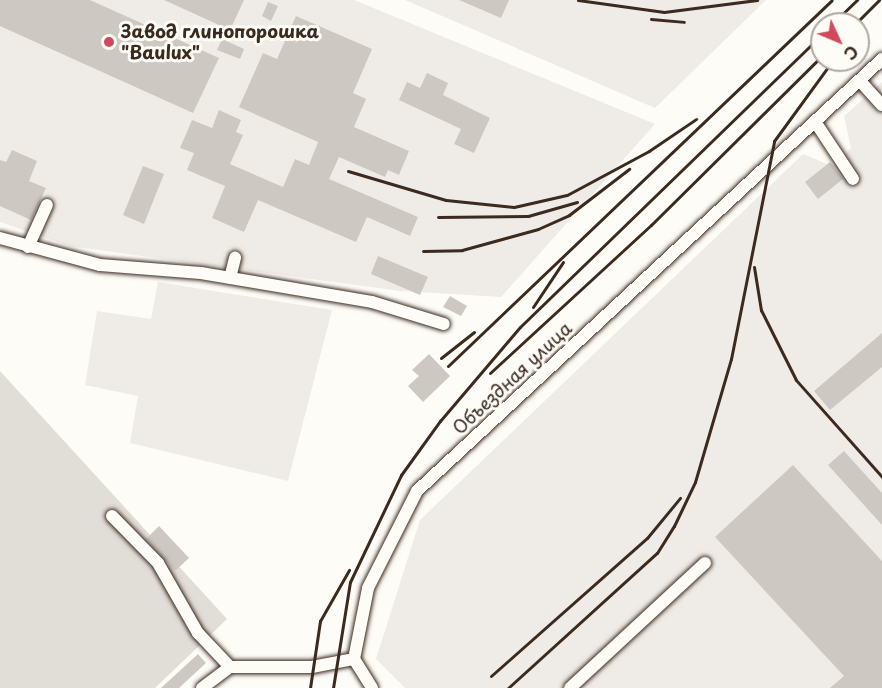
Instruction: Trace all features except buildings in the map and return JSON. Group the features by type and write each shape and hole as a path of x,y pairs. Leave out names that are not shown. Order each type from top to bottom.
{"street":[{"name":"Объездная улица","path":"354,659 368,588 417,491 861,82 882,59"},
{"path":"861,82 882,105"},
{"path":"816,123 853,179"},
{"path":"28,247 46,205"},
{"path":"0,238 100,265 230,278 372,302 444,324"},
{"path":"230,278 235,258"},
{"path":"112,516 158,563 198,633 230,667"},
{"path":"570,688 705,563"},
{"path":"202,688 230,667 312,667 354,659 372,688"}],"shaded area":[{"path":"0,0 354,0 655,124 501,297 400,291 69,246 0,222"},
{"path":"405,0 766,0 655,108"},
{"path":"882,82 882,688 405,688 376,659 420,520 803,154 832,166 851,148 844,116"},
{"path":"158,282 332,310 288,481 130,443 138,396 85,385 97,311 151,319"},
{"path":"0,371 227,619 155,688 0,688"}],"railway":[{"path":"578,0 664,12 757,0"},
{"path":"448,366 832,0"},
{"path":"844,12 857,0"},
{"path":"867,12 879,0"},
{"path":"651,19 684,22"},
{"path":"333,688 350,582 401,475 440,421 520,327 810,46"},
{"path":"490,373 651,225 810,68"},
{"path":"508,688 657,553 674,526 695,482 731,359 774,141 824,72"},
{"path":"348,171 446,200 514,207 567,195 649,151 696,119"},
{"path":"423,251 462,250 538,229 569,215 629,169"},
{"path":"438,217 528,216 577,202"},
{"path":"533,307 563,262"},
{"path":"754,267 761,310 796,380 882,477"},
{"path":"441,358 474,332"},
{"path":"491,676 647,538 680,498"},
{"path":"310,688 320,621 349,570"}],"place":[{"name":"Завод глинопорошка \"Baulux\"","path":"109,42"}]}
